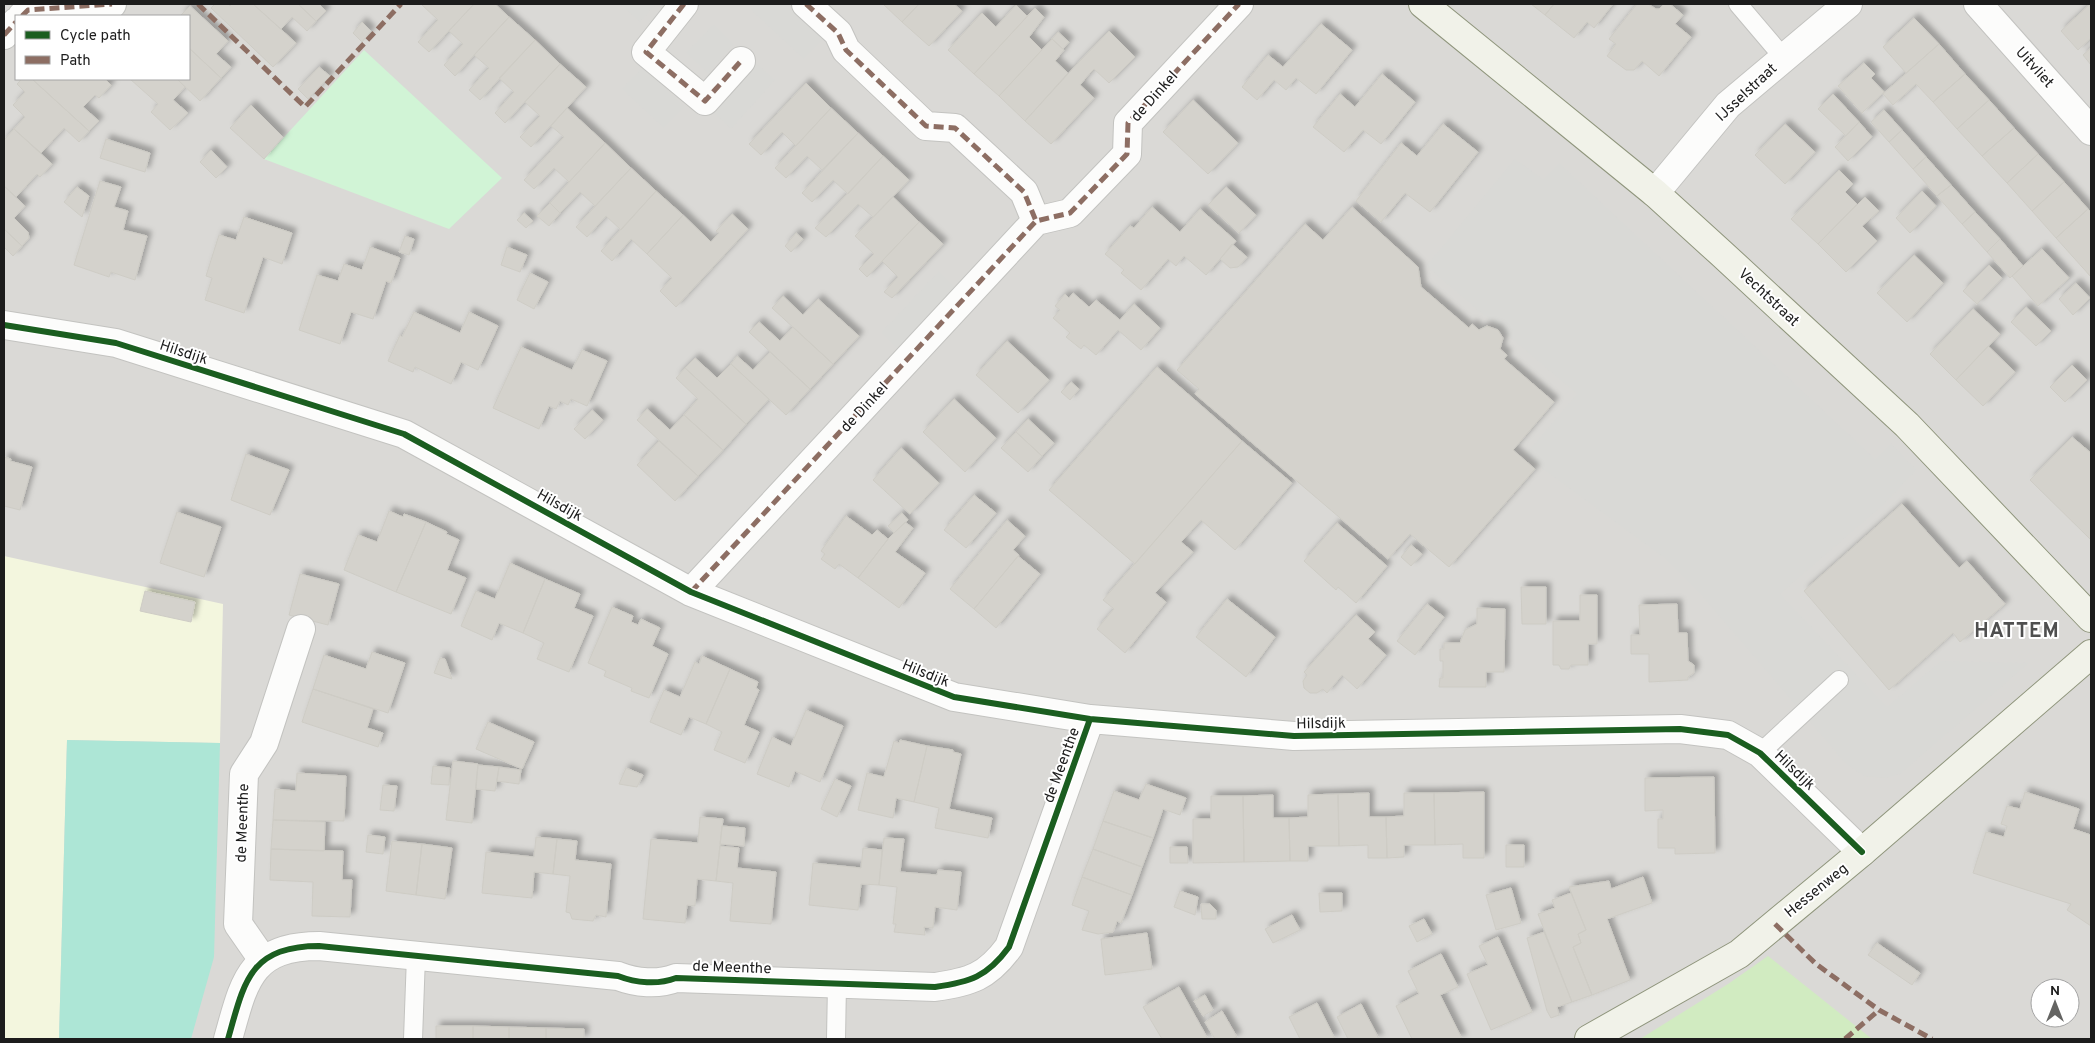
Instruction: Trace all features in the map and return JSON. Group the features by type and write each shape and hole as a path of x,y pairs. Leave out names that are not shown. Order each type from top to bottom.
{"main road":[{"name":"Vechtstraat","path":"1423,4 1655,193 1907,425 2091,618"},
{"name":"Hessenweg","path":"1589,1039 1739,954 1862,852 2091,654"}],"street":[{"path":"23,15 28,10 112,4"},
{"path":"684,4 646,52 705,101 740,61"},
{"path":"806,4 838,33 846,50 926,126 955,128 1024,192 1036,221"},
{"name":"de Dinkel","path":"691,592 1036,221 1070,213 1127,154 1128,123 1239,4"},
{"name":"IJsselstraat","path":"1655,193 1728,105 1848,4"},
{"name":"Uitvliet","path":"1978,4 2091,131"},
{"path":"4,35 15,23"},
{"name":"Hilsdijk","path":"4,325 116,343 404,434 691,592 954,697 1090,719 1294,736 1680,729 1728,736 1760,753 1862,852"},
{"name":"de Meenthe","path":"264,960 238,924 244,774 264,743 301,629"},
{"name":"de Meenthe","path":"228,1039 242,991 250,973 264,960 283,950 300,946 319,946 618,976 630,981 664,983 676,978 935,987 959,984 979,977 1001,958 1009,947 1090,719"}],"lane":[{"path":"1738,4 1783,57"},
{"path":"1760,753 1839,680"},
{"path":"413,1039 416,956"},
{"path":"836,1039 837,984"}],"shaded area":[{"path":"4,4 2091,4 2091,1039 4,1039"},
{"path":"620,4 656,4 640,22"},
{"path":"755,4 788,4 825,38 804,59 750,9"},
{"path":"714,24 734,44 708,73 686,53"},
{"path":"364,50 502,178 449,229 264,159"},
{"path":"753,61 775,80 731,129 710,109"},
{"path":"643,67 685,107 664,128 622,89"},
{"path":"1515,159 1543,179 1559,163 1875,459 1891,443 1916,470 1882,506 1780,594 1887,707 1941,661 2029,663 1900,774 1885,778 1864,776 1845,763 1703,597 1663,557 1543,469 1526,454 1577,394 1426,266"},
{"path":"939,271 957,289 898,350 881,333"},
{"path":"4,556 223,604 220,743 67,740 59,1039 4,1039"}],"green space":[{"path":"67,740 220,743 214,957 191,1039 59,1039"},
{"path":"1768,956 1872,1039 1640,1039 1728,984"}],"building":[{"path":"215,4 228,4 230,6 232,4 253,4 296,43 273,67 211,8"},
{"path":"253,4 298,4 316,21 307,31 292,17 281,29"},
{"path":"298,4 319,4 326,11 316,21"},
{"path":"474,4 429,52 418,42 438,20 422,5"},
{"path":"474,4 495,4 509,17 455,76 444,65 463,44 449,31"},
{"path":"883,4 919,4 902,22"},
{"path":"919,4 954,4 962,11 929,46 902,22"},
{"path":"1531,4 1554,4 1545,15"},
{"path":"1554,4 1613,4 1594,28 1587,22 1574,38 1545,15"},
{"path":"1637,4 1648,4 1659,9 1664,4 1670,4 1683,15 1675,24 1691,37 1659,76 1642,61 1634,70 1626,70 1607,56 1616,44 1609,39"},
{"path":"1016,5 1027,16 1034,9 974,74 948,50 982,13 996,27"},
{"path":"2089,5 2091,8 2091,38 2078,50 2061,31"},
{"path":"190,6 228,41 216,54 231,67 221,78 190,49 190,15 181,15"},
{"path":"1035,8 1044,17 1029,37 1042,50 999,96 974,74"},
{"path":"509,17 535,40 480,100 469,90 489,68 474,55"},
{"path":"1914,18 1939,44 1906,73 1883,47"},
{"path":"362,22 371,31 362,42 353,33"},
{"path":"1321,24 1352,50 1316,94 1296,78 1286,90 1274,80 1257,100 1242,87 1268,55 1283,67"},
{"path":"1109,31 1135,57 1109,83 1094,69 1089,74 1080,85 1094,98 1051,144 1025,121"},
{"path":"1058,32 1069,42 1063,49 1052,39"},
{"path":"1052,39 1064,50 1055,61 1068,73 1025,121 999,96"},
{"path":"535,40 560,64 505,123 495,113 514,92 499,78"},
{"path":"1939,44 1965,74 1933,102 1916,84 1893,105 1883,94"},
{"path":"2091,48 2091,65 2083,55"},
{"path":"190,49 221,78 200,101 178,80 190,80"},
{"path":"1864,63 1875,74 1871,78 1884,92 1862,113 1838,86"},
{"path":"560,64 586,87 531,147 520,137 540,116 525,102"},
{"path":"319,67 330,76 308,99 298,89"},
{"path":"1382,74 1415,102 1381,144 1363,130 1344,152 1313,127 1340,94 1355,107"},
{"path":"1965,74 1989,100 1957,129 1933,102"},
{"path":"21,80 33,80 89,131 79,142 64,128 41,153 14,129 25,117 13,105 25,92 17,84"},
{"path":"33,80 106,80 111,85 99,98 95,95 83,107 99,121 89,131"},
{"path":"131,80 178,80 185,87 173,100 188,113 170,130 151,112 158,104"},
{"path":"806,83 831,108 796,146 782,132 761,155 749,144"},
{"path":"1833,94 1859,122 1846,136 1818,109"},
{"path":"1193,100 1238,143 1208,174 1163,132"},
{"path":"1989,100 2014,128 1982,156 1957,129"},
{"path":"251,105 283,137 264,159 230,128"},
{"path":"567,108 605,143 569,182 554,168 534,189 524,180 564,137 551,126"},
{"path":"831,108 858,133 822,170 807,156 786,178 775,168"},
{"path":"1884,110 1902,130 1889,142 1871,122"},
{"path":"1859,122 1872,137 1848,161 1835,147"},
{"path":"1443,124 1478,152 1430,212 1405,193 1381,222 1356,201 1401,143 1417,156"},
{"path":"1785,124 1815,152 1785,184 1755,155"},
{"path":"2014,128 2038,154 2007,183 1982,156"},
{"path":"14,129 52,164 40,177 37,174 16,197 4,186 4,140"},
{"path":"1902,130 1926,157 1913,169 1889,142"},
{"path":"858,133 883,156 848,194 833,180 812,202 802,193"},
{"path":"106,139 150,153 145,172 100,158"},
{"path":"605,143 631,168 595,206 580,192 560,213 550,203"},
{"path":"211,150 227,167 216,178 200,162"},
{"path":"2038,154 2064,182 2032,211 2007,183"},
{"path":"883,156 909,180 873,217 858,204 826,237 815,228"},
{"path":"1926,157 1951,185 1937,196 1913,169"},
{"path":"631,168 656,191 621,230 606,216 587,237 576,227"},
{"path":"1839,170 1853,184 1845,192 1857,204 1818,244 1791,219"},
{"path":"100,181 121,187 114,207 128,211 123,230 147,236 135,280 111,272 109,277 74,265"},
{"path":"2064,182 2088,209 2056,238 2032,211"},
{"path":"1951,185 1975,212 1962,224 1937,196"},
{"path":"4,186 25,206 14,218 28,232 29,238 22,246 4,229"},
{"path":"77,187 89,196 82,217 64,202"},
{"path":"1226,187 1256,215 1239,233 1208,205"},
{"path":"656,191 683,215 647,254 631,239 612,261 601,251"},
{"path":"1922,191 1936,206 1910,233 1896,218"},
{"path":"893,197 919,222 867,277 859,269 874,254 855,236"},
{"path":"1865,197 1879,211 1862,226 1877,241 1846,272 1818,244"},
{"path":"550,203 560,213 549,226 537,216"},
{"path":"1152,207 1180,232 1200,209 1236,241 1206,275 1184,256 1176,266 1168,259 1141,290 1121,273 1124,270 1105,254 1130,226 1134,228"},
{"path":"1352,207 1418,267 1421,287 1469,328 1472,324 1479,330 1487,326 1498,330 1503,338 1500,349 1507,355 1504,359 1554,402 1513,450 1535,469 1449,567 1410,534 1388,559 1195,394 1199,389 1177,370 1305,224 1323,240"},
{"path":"2088,209 2091,212 2091,277 2056,238"},
{"path":"1975,212 2000,239 1987,252 1962,224"},
{"path":"524,213 533,221 526,228 517,220"},
{"path":"732,214 748,229 676,307 660,291 672,278 647,254 683,215 711,242 719,233 716,231"},
{"path":"244,217 292,233 282,264 263,257 244,313 205,300 212,278 206,276 219,235 236,240"},
{"path":"919,222 943,244 892,298 884,292 898,277 882,261"},
{"path":"4,229 22,246 13,256 4,247"},
{"path":"796,233 803,239 791,252 785,246"},
{"path":"405,236 414,239 409,255 399,252"},
{"path":"2000,239 2023,266 2010,278 1987,252"},
{"path":"1232,244 1247,257 1238,267 1230,268 1220,259"},
{"path":"370,247 400,258 391,283 386,281 373,319 351,312 340,344 299,330 317,275 338,281 344,264 362,270"},
{"path":"507,247 527,255 520,272 501,265"},
{"path":"2042,249 2069,278 2038,306 2012,276"},
{"path":"1914,255 1943,283 1907,322 1877,293"},
{"path":"1989,265 2002,278 1977,304 1963,291"},
{"path":"530,273 548,282 534,309 517,300"},
{"path":"2076,283 2090,298 2073,315 2059,299"},
{"path":"1073,293 1089,307 1096,300 1120,320 1134,304 1160,328 1141,350 1118,330 1096,355 1084,345 1081,349 1066,337 1070,333 1053,318 1060,310 1055,306 1065,294 1069,298"},
{"path":"783,296 803,315 818,299 859,336 833,364 772,308"},
{"path":"2026,307 2051,331 2036,346 2011,322"},
{"path":"1973,309 2000,334 1956,380 1930,354"},
{"path":"414,312 460,333 469,312 498,326 478,370 461,362 451,384 415,367 413,372 388,361 400,335 402,337"},
{"path":"759,322 780,341 793,327 833,364 810,389 749,332"},
{"path":"1007,341 1049,380 1018,413 976,375"},
{"path":"1988,346 2015,372 1983,406 1956,380"},
{"path":"521,347 572,370 582,350 607,361 587,406 571,399 568,405 560,401 556,409 549,406 539,429 493,408"},
{"path":"770,352 810,389 786,415 731,364 737,356 753,370"},
{"path":"695,358 717,378 731,364 769,399 746,424 685,368"},
{"path":"2072,365 2087,380 2065,402 2050,387"},
{"path":"1157,367 1242,441 1135,564 1049,490"},
{"path":"685,368 746,424 723,450 684,415 698,399 676,378"},
{"path":"1071,382 1079,389 1070,400 1061,392"},
{"path":"954,399 996,438 965,472 923,432"},
{"path":"647,409 670,430 684,415 723,450 698,476 637,420"},
{"path":"592,410 603,420 585,439 574,429"},
{"path":"1028,419 1054,443 1042,456 1016,432"},
{"path":"1016,432 1042,456 1028,472 1001,448"},
{"path":"2072,437 2091,453 2091,540 2030,480"},
{"path":"659,441 698,476 675,501 637,465"},
{"path":"1242,441 1292,483 1235,550 1201,520 1181,542 1193,552 1155,593 1166,602 1125,653 1097,629 1114,609 1103,600"},
{"path":"901,448 939,483 910,514 873,480"},
{"path":"246,454 289,470 270,515 231,500"},
{"path":"4,457 11,459 10,461 32,467 20,510 4,506"},
{"path":"974,495 996,513 966,548 944,530"},
{"path":"1902,504 1959,568 1967,561 2005,604 1960,642 1953,633 1889,690 1804,591"},
{"path":"389,511 403,517 404,514 426,522 396,592 344,570 358,535 377,542"},
{"path":"177,512 221,527 204,577 160,563"},
{"path":"902,513 908,520 894,533 888,526"},
{"path":"846,516 872,535 877,530 888,539 858,578 839,564 835,569 821,559 825,554 821,551"},
{"path":"1007,520 1025,536 1013,550 1019,555 974,609 950,589"},
{"path":"426,522 459,540 447,570 466,578 451,614 396,592"},
{"path":"905,522 913,528 895,552 925,573 899,608 858,578 888,539"},
{"path":"1337,523 1387,566 1356,603 1338,587 1336,590 1304,561"},
{"path":"1411,545 1422,554 1411,566 1401,557"},
{"path":"1018,556 1040,574 996,628 974,609"},
{"path":"510,563 545,579 523,633 499,623 492,640 461,626 476,591 495,599"},
{"path":"300,574 339,584 328,625 289,615"},
{"path":"545,579 580,594 574,608 593,616 569,672 537,659 544,643 523,633"},
{"path":"1521,587 1546,587 1546,624 1522,624"},
{"path":"145,591 195,602 191,622 140,611"},
{"path":"1580,595 1597,595 1597,644 1588,644 1588,665 1571,665 1569,669 1561,669 1559,665 1553,665 1553,621 1580,621"},
{"path":"1227,599 1275,637 1246,677 1196,637"},
{"path":"1427,604 1444,617 1415,655 1397,641"},
{"path":"1677,604 1678,633 1687,633 1688,661 1694,665 1694,673 1688,677 1688,680 1649,682 1649,654 1631,654 1631,635 1640,635 1639,605"},
{"path":"612,607 633,616 631,622 638,625 641,619 660,628 652,646 668,654 649,698 631,691 632,688 604,676 606,671 588,663"},
{"path":"1477,608 1505,609 1504,672 1486,672 1486,687 1439,687 1440,678 1443,678 1443,661 1440,661 1440,649 1444,649 1444,643 1460,643 1465,630 1477,624"},
{"path":"1356,615 1375,632 1368,639 1386,655 1357,689 1342,675 1327,693 1323,689 1317,693 1310,693 1304,688 1303,681 1307,675 1304,672"},
{"path":"372,652 405,663 388,713 313,689 324,655 366,669"},
{"path":"702,656 730,669 706,724 689,717 681,735 650,722 664,690 680,697 695,662 699,664"},
{"path":"440,658 445,659 452,679 434,673"},
{"path":"730,669 758,682 756,688 759,690 744,725 759,732 745,763 714,750 722,732 706,724"},
{"path":"313,689 373,709 367,728 383,733 378,747 302,722"},
{"path":"806,710 843,726 820,782 795,771 789,787 757,774 772,737 791,746"},
{"path":"488,722 534,742 522,769 476,749"},
{"path":"900,740 927,746 914,802 896,798 893,818 858,810 867,773 884,777 894,741 899,743"},
{"path":"927,746 953,750 953,752 961,754 949,809 992,818 988,838 935,828 939,808 914,802"},
{"path":"453,761 478,764 472,823 446,820"},
{"path":"478,765 499,767 495,791 476,789"},
{"path":"433,766 450,768 449,785 431,784"},
{"path":"499,767 521,770 519,784 497,781"},
{"path":"626,768 643,775 637,787 619,784"},
{"path":"297,773 346,776 344,821 273,820 275,789 296,791"},
{"path":"1714,777 1715,853 1675,854 1675,848 1658,848 1658,819 1663,819 1663,810 1645,811 1645,778"},
{"path":"835,779 851,786 837,817 821,809"},
{"path":"1146,784 1186,798 1180,815 1163,809 1153,838 1103,821 1114,791 1139,800"},
{"path":"383,785 397,786 394,811 380,810"},
{"path":"1484,792 1484,858 1463,858 1463,844 1435,845 1434,793"},
{"path":"2025,792 2079,809 2073,829 2091,835 2091,926 2067,910 2071,904 1973,873 1986,832 2004,837 2007,826 2001,824 2007,806 2020,809"},
{"path":"1369,793 1369,817 1386,817 1387,858 1368,858 1368,845 1339,846 1338,794"},
{"path":"1404,793 1434,793 1435,845 1404,845 1404,857 1387,858 1386,817 1404,816"},
{"path":"1338,794 1339,846 1308,846 1308,861 1290,861 1289,818 1308,817 1308,795"},
{"path":"1273,795 1273,818 1289,818 1290,861 1244,862 1243,796"},
{"path":"1211,796 1243,796 1244,862 1193,863 1193,819 1211,819"},
{"path":"700,817 723,819 716,881 697,879 695,906 687,905 685,923 643,919 651,839 698,843"},
{"path":"273,820 325,822 324,851 271,849"},
{"path":"1103,821 1153,838 1142,867 1093,849"},
{"path":"722,826 745,828 744,846 720,844"},
{"path":"368,835 385,837 383,854 366,852"},
{"path":"536,837 557,839 553,874 534,872 532,898 482,893 486,852 534,857"},
{"path":"884,838 904,839 900,872 937,875 938,870 961,872 957,910 935,907 933,928 924,927 925,935 894,932 896,924 893,924 897,887 879,885"},
{"path":"557,839 577,841 575,860 611,864 606,917 596,915 593,921 572,919 570,913 566,912 570,876 553,874"},
{"path":"392,841 422,844 416,895 386,891"},
{"path":"422,844 452,848 445,899 416,895"},
{"path":"1506,845 1524,845 1524,867 1506,867"},
{"path":"720,846 739,848 737,868 776,872 771,924 730,921 733,883 716,881"},
{"path":"1170,847 1187,847 1188,863 1170,863"},
{"path":"863,848 882,850 879,885 861,884 858,910 809,905 813,863 861,868"},
{"path":"271,849 343,851 342,880 352,880 350,917 312,916 313,882 270,880"},
{"path":"1093,849 1142,867 1132,895 1082,877"},
{"path":"1082,877 1132,895 1121,923 1117,921 1113,932 1098,934 1082,930 1089,911 1072,905"},
{"path":"1643,877 1652,903 1607,919 1630,980 1592,995 1573,947 1581,943 1578,934 1586,930 1569,887 1609,881 1611,889"},
{"path":"1511,888 1521,923 1496,930 1486,895"},
{"path":"1180,891 1198,897 1195,915 1174,907"},
{"path":"1319,893 1342,893 1342,911 1320,912"},
{"path":"1571,893 1586,930 1578,934 1581,943 1573,947 1592,995 1572,1002 1538,914 1555,908 1552,900"},
{"path":"1201,904 1210,904 1216,910 1216,919 1202,919"},
{"path":"1292,915 1300,930 1273,943 1265,929"},
{"path":"1424,919 1432,934 1417,942 1409,926"},
{"path":"1544,932 1572,1002 1557,1007 1559,1015 1551,1018 1547,1011 1527,938"},
{"path":"1147,933 1152,969 1105,975 1101,939"},
{"path":"1498,937 1532,1012 1491,1030 1467,974 1488,965 1479,946"},
{"path":"1877,943 1920,973 1912,985 1868,955"},
{"path":"1441,954 1458,987 1440,995 1462,1039 1412,1039 1396,1006 1419,994 1408,971"},
{"path":"1179,987 1208,1039 1162,1039 1143,1007"},
{"path":"1205,995 1213,1010 1203,1016 1194,1001"},
{"path":"1317,1003 1335,1039 1300,1039 1289,1017"},
{"path":"1361,1004 1379,1039 1348,1039 1337,1017"},
{"path":"1222,1011 1237,1037 1233,1039 1215,1039 1205,1022"},
{"path":"436,1026 473,1026 473,1039 436,1039"},
{"path":"473,1026 509,1027 509,1039 473,1039"},
{"path":"509,1027 546,1028 546,1039 509,1039"},
{"path":"546,1028 584,1029 584,1039 546,1039"}],"marked path":[{"path":"23,15 28,10 112,4"},
{"path":"198,4 305,107 401,4"},
{"path":"684,4 646,52 705,101 741,61"},
{"path":"806,4 838,33 846,50 926,126 955,128 1024,192 1036,221"},
{"path":"691,592 1036,221 1070,213 1127,154 1128,123 1239,4"},
{"path":"4,35 15,23"},
{"path":"1775,924 1816,964 1879,1010 1932,1039"},
{"path":"1845,1039 1879,1010"}],"cycle path":[{"path":"4,325 116,343 404,434 691,592 954,697 1090,719 1294,736 1680,729 1728,735 1760,753 1862,852"},
{"path":"228,1039 239,1001 253,971 264,961 278,953 296,948 319,946 618,976 647,982 662,982 676,978 935,987 968,980 985,972 1009,947 1090,719"}],"district":[{"name":"HATTEM","path":"2017,630"}]}
